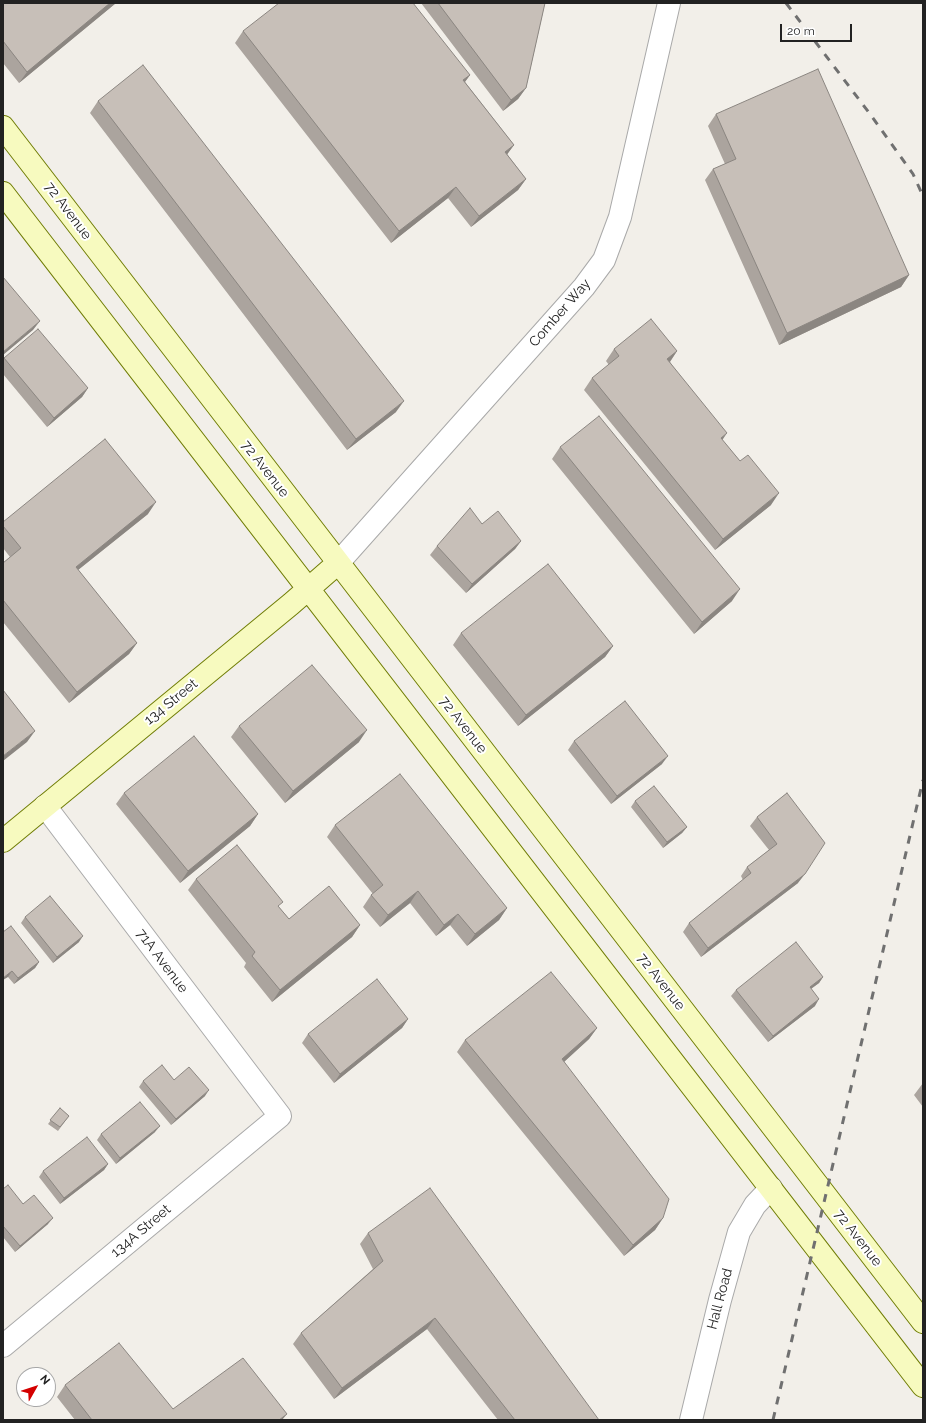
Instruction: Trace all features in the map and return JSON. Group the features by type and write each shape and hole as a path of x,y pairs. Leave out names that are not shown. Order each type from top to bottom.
{"main road":[{"name":"72 Avenue","path":"3,127 242,440 923,1322"},
{"path":"3,193 923,1386"},
{"name":"134 Street","path":"3,841 308,590 338,563"}],"street":[{"name":"Comber Way","path":"338,563 584,287 604,260 620,217 669,3"},
{"name":"71A Avenue","path":"44,806 280,1116"},
{"name":"134A Street","path":"3,1346 280,1116"},
{"name":"Hall Road","path":"692,1420 720,1300 740,1232 755,1205 771,1188"}],"building":[{"path":"3,3 110,3 27,72 3,41"},
{"path":"279,3 413,3 470,75 463,80 514,145 505,152 526,179 479,216 456,187 399,231 243,31"},
{"path":"438,3 545,3 526,88 511,100"},
{"path":"143,65 404,401 356,439 98,101"},
{"path":"818,69 909,275 787,333 713,169 736,159 716,114"},
{"path":"3,277 40,321 3,352"},
{"path":"651,319 677,351 667,359 727,433 721,438 740,461 748,455 779,493 723,539 592,378 619,356 614,349"},
{"path":"38,329 88,388 54,418 4,358"},
{"path":"599,416 740,589 702,622 560,447"},
{"path":"105,439 156,502 76,567 137,643 77,692 3,600 3,563 21,548 3,526 3,522"},
{"path":"470,508 482,524 498,511 521,541 472,584 437,546"},
{"path":"548,564 613,646 526,715 461,633"},
{"path":"312,665 367,730 293,791 239,726"},
{"path":"3,690 35,731 3,756"},
{"path":"625,701 668,756 617,796 574,741"},
{"path":"194,736 258,814 188,871 124,793"},
{"path":"400,774 507,908 475,934 458,914 444,925 418,891 388,915 371,895 383,885 335,825"},
{"path":"654,786 687,827 667,842 635,801"},
{"path":"787,793 825,843 805,874 708,948 689,923 751,873 747,867 777,844 757,817"},
{"path":"237,845 283,902 278,906 289,919 329,886 360,925 280,990 252,956 255,952 196,879"},
{"path":"50,896 83,936 57,957 25,917"},
{"path":"11,926 39,962 18,978 12,971 3,978 3,932"},
{"path":"796,942 823,977 810,987 819,999 773,1036 736,990"},
{"path":"551,972 597,1028 562,1059 669,1199 663,1218 633,1245 465,1040"},
{"path":"377,979 408,1019 340,1074 308,1034"},
{"path":"162,1065 174,1080 189,1067 209,1090 176,1119 143,1081"},
{"path":"140,1102 160,1126 120,1158 101,1134"},
{"path":"60,1108 69,1116 60,1127 50,1120"},
{"path":"87,1137 108,1164 64,1198 43,1171"},
{"path":"8,1185 23,1204 34,1195 53,1218 20,1246 3,1226 3,1189"},
{"path":"430,1188 599,1420 515,1420 435,1318 342,1388 301,1333 383,1261 368,1233"},
{"path":"119,1343 173,1409 243,1358 287,1414 279,1420 92,1420 65,1385"}],"railway":[{"path":"786,3 870,114 913,174 923,196"},
{"path":"773,1420 923,780"}]}
